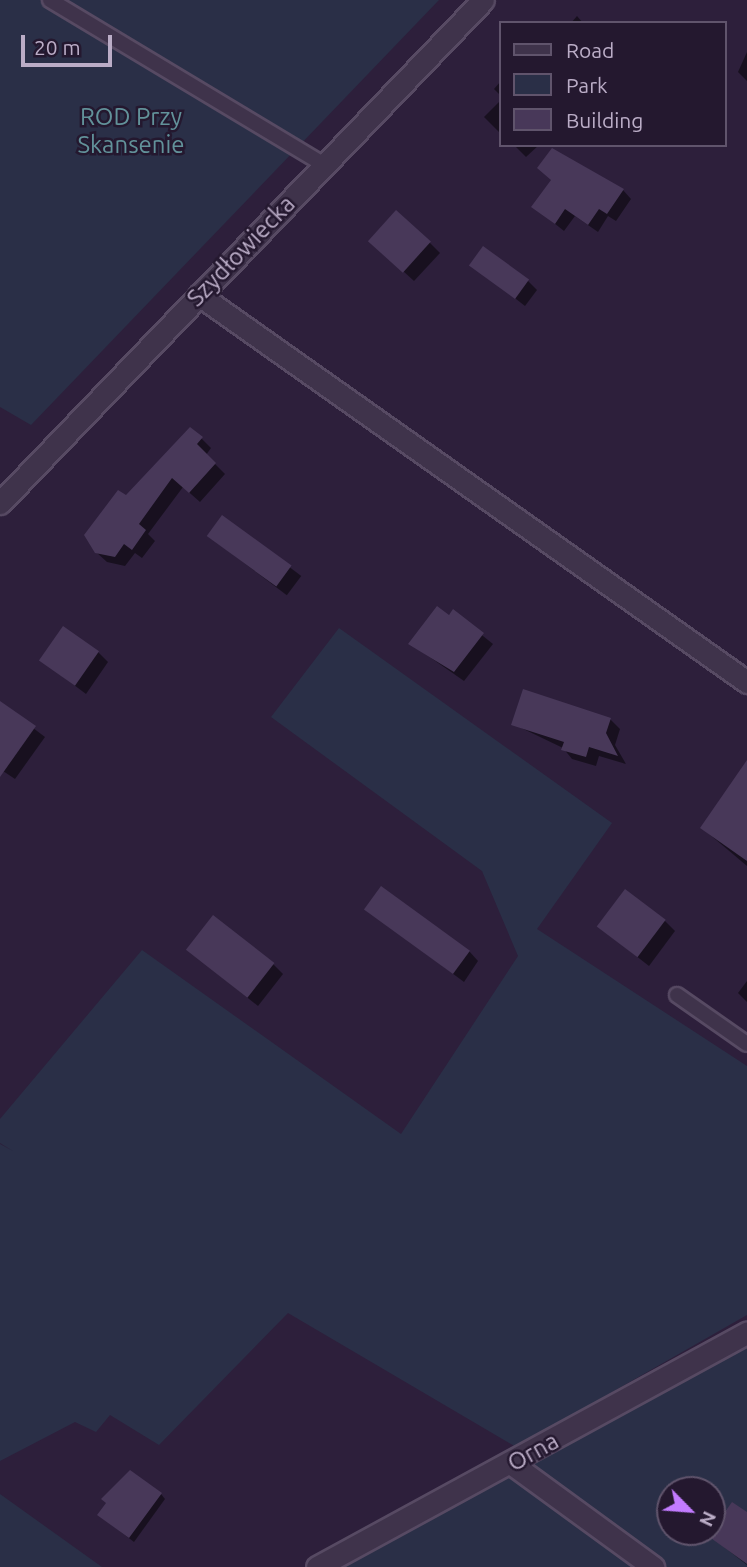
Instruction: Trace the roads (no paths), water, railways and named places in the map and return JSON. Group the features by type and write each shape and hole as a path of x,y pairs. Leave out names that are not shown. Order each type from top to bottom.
{"street":[{"name":"Szydłowiecka","path":"0,503 483,0"},
{"path":"199,295 747,682"},
{"name":"Orna","path":"317,1567 512,1464 747,1333"},
{"path":"512,1464 653,1567"}],"lane":[{"path":"50,0 325,165"},
{"path":"677,995 747,1044"}],"park label":[{"name":"ROD Przy Skansenie","path":"131,131"}]}
